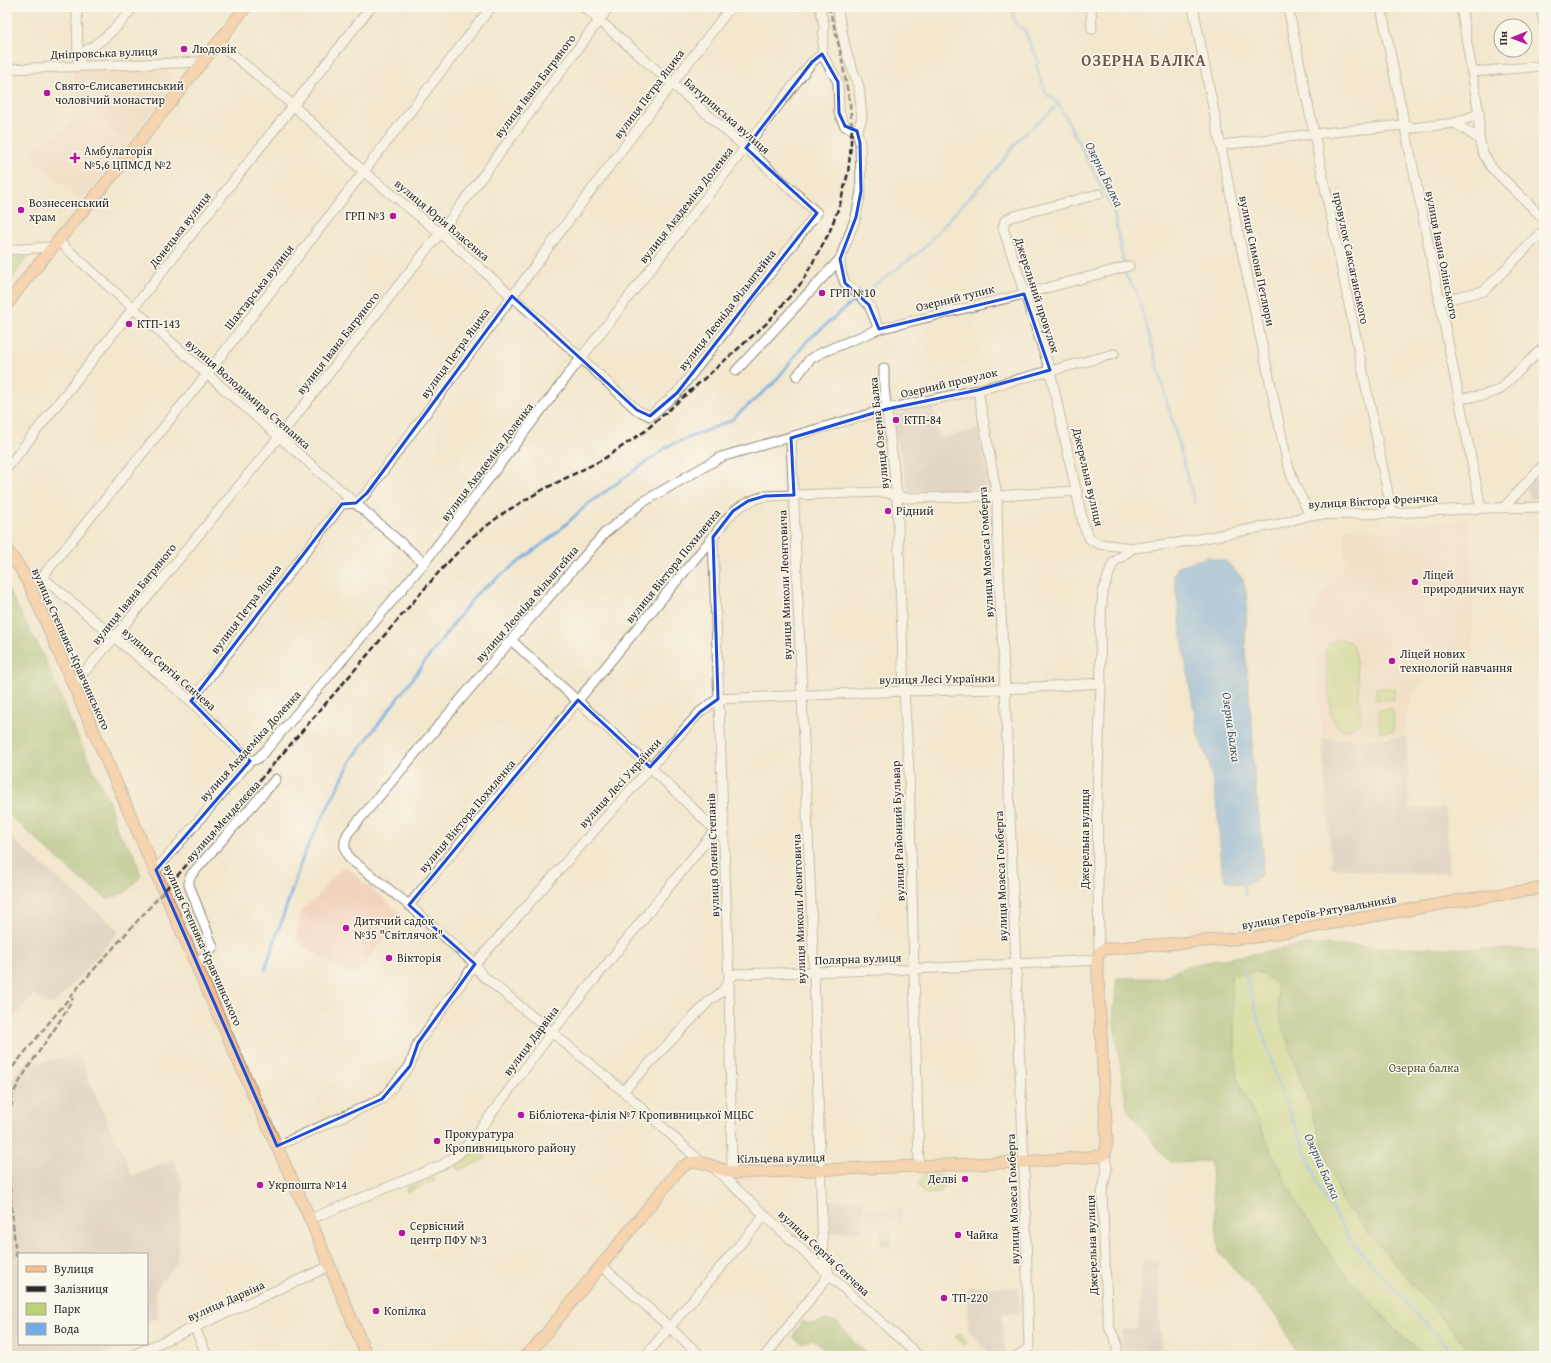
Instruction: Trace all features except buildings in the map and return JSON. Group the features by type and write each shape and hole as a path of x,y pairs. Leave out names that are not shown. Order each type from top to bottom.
{"main road":[{"path":"7,305 246,7"},
{"name":"вулиця Степняка-Кравчинського","path":"7,550 30,584 125,804 156,870 310,1220 367,1356"},
{"name":"вулиця Героїв-Рятувальників","path":"1098,957 1104,950 1116,948 1256,937 1463,900 1544,888"},
{"name":"Джерельна вулиця","path":"1098,957 1107,1141 1105,1154"},
{"name":"Кільцева вулиця","path":"701,1162 732,1173 820,1171 1023,1162 1096,1158 1105,1154"},
{"path":"525,1356 535,1347 681,1167 690,1162 701,1162"}],"street":[{"path":"77,7 78,66"},
{"path":"78,66 82,53 95,46 124,20 134,7"},
{"name":"Донецька вулиця","path":"7,468 371,7"},
{"name":"Шахтарська вулиця","path":"42,577 207,374 491,7"},
{"name":"Батуринська вулиця","path":"584,7 600,20 606,28 746,148 817,213"},
{"name":"вулиця Івана Багряного","path":"74,684 114,638 279,437 440,233 609,7"},
{"name":"вулиця Петра Яцика","path":"191,701 342,504 356,503 367,493 512,296 731,7"},
{"path":"820,7 824,26 822,54 838,82 839,113 845,126 858,131"},
{"path":"736,371 840,259 856,217 861,191 860,143 858,131 862,118 859,87 846,51 837,7"},
{"path":"1091,7 1092,29"},
{"name":"вулиця Симона Петлюри","path":"1193,7 1239,237 1287,461 1294,483 1310,515"},
{"name":"провулок Саксаганського","path":"1288,7 1392,513"},
{"name":"вулиця Івана Олінського","path":"1380,7 1481,508"},
{"path":"1461,7 1478,114 1479,139 1483,153 1491,167 1544,219"},
{"path":"1541,7 1544,24"},
{"name":"вулиця Юрія Власенка","path":"218,42 294,106 364,172 440,233 512,296 637,410 650,416"},
{"name":"вулиця Академіка Доленка","path":"156,870 250,761 257,759 267,749 424,563 581,358 812,62 822,54"},
{"name":"Дніпровська вулиця","path":"7,69 202,62"},
{"path":"1472,72 1544,66"},
{"path":"1222,146 1313,134 1404,125 1413,128 1455,123 1478,114"},
{"path":"1455,123 1479,139"},
{"name":"Джерельний провулок","path":"1050,370 1003,228 1004,221 1011,217 1099,194"},
{"name":"вулиця Леоніда Фільштейна","path":"650,416 677,393 817,213"},
{"path":"1439,301 1484,291 1544,230"},
{"path":"7,250 55,244"},
{"name":"вулиця Володимира Степанка","path":"55,244 134,308 207,374 424,563"},
{"path":"840,259 841,272 845,283 869,305 879,329"},
{"name":"Озерний тупик","path":"797,376 810,359 822,352 879,329 1024,294 1129,266"},
{"path":"1459,399 1484,395 1499,390 1544,347"},
{"name":"Озерний провулок","path":"791,438 887,409 978,390 1114,354"},
{"name":"вулиця Озерна Балка","path":"884,368 884,387 897,496"},
{"name":"Джерельна вулиця","path":"1050,370 1084,527 1090,539 1099,544 1133,548"},
{"name":"вулиця Мозеса Гомберга","path":"978,390 997,496 998,557 1005,689 1025,1194 1029,1348 1017,1356"},
{"name":"вулиця Леоніда Фільштейна","path":"409,904 349,858 345,850 344,840 348,833 511,640 605,533 643,502 721,457 791,438"},
{"name":"вулиця Миколи Леонтовича","path":"791,438 814,973 823,1252 829,1275"},
{"path":"1503,508 1544,464"},
{"name":"вулиця Віктора Похиленка","path":"409,904 733,511 748,501 765,496 883,492 906,498 997,496 1077,491"},
{"name":"вулиця Районний Бульвар","path":"897,496 904,691 909,772 919,1167"},
{"name":"вулиця Віктора Френчка","path":"1133,548 1177,543 1279,524 1310,515 1544,507"},
{"name":"вулиця Олени Степанів","path":"713,537 718,699 725,845 732,1173"},
{"name":"Джерельна вулиця","path":"1098,957 1097,799 1101,683 1100,628 1104,591 1113,563 1133,548"},
{"path":"30,584 42,577"},
{"name":"вулиця Сергія Сєнчева","path":"42,577 191,701 250,761"},
{"path":"511,640 650,767 715,830 725,845"},
{"name":"вулиця Лесі Українки","path":"277,1146 382,1100 410,1066 418,1043 475,964 700,712 718,699 904,691 1005,689 1101,683"},
{"name":"вулиця Менделєєва","path":"197,964 213,947 189,885 189,879 276,779"},
{"name":"вулиця Дарвіна","path":"310,1220 442,1165 457,1156 472,1140 552,1032 715,830 724,815"},
{"path":"409,904 475,964 481,974 623,1091 701,1162"},
{"name":"Полярна вулиця","path":"623,1091 710,1000 726,989 732,976 736,974 914,969 1016,964 1098,957"},
{"name":"Джерельна вулиця","path":"1105,1154 1107,1170 1102,1193 1107,1306 1109,1327 1117,1343 1117,1356"},
{"name":"вулиця Сергія Сєнчева","path":"713,1167 919,1356"},
{"path":"645,1356 765,1215"},
{"path":"601,1264 701,1356"},
{"name":"вулиця Дарвіна","path":"131,1356 330,1266"},
{"path":"765,1356 829,1275"},
{"path":"195,1328 207,1356"}],"highlighted area":[{"path":"822,54 838,82 839,113 845,126 857,131 860,143 861,191 856,217 840,259 845,283 869,305 879,329 1024,294 1050,370 978,390 887,409 791,438 794,495 765,496 748,501 733,511 713,537 718,699 700,712 650,767 578,700 409,905 475,964 418,1043 410,1066 382,1099 277,1146 156,870 250,761 191,701 342,504 356,503 367,493 512,296 637,410 650,416 677,393 817,213 746,148 812,62"}],"shaded area":[{"path":"164,67 176,78 127,144 83,108 74,108 73,72"},
{"name":"Амбулаторія №5,6 ЦПМСД №2","path":"81,110 126,146 82,200 35,162 33,153 39,144 66,129"},
{"path":"933,404 939,438 978,429 990,489 909,492 891,416"},
{"path":"1544,470 1544,499 1530,499 1527,486"},
{"path":"1467,519 1472,575 1473,653 1437,658 1409,702 1405,734 1323,737 1310,614 1345,565 1344,529 1361,527 1387,532 1388,525"},
{"path":"1407,737 1410,808 1445,808 1449,873 1387,874 1332,867 1322,739"},
{"path":"7,835 119,931 56,1002 46,1004 34,994 7,1026"},
{"name":"Дитячий садок №35 \"Світлячок\"","path":"345,866 404,917 352,977 296,940 301,910 316,899 330,880"},
{"path":"79,1055 115,1141 120,1143 132,1176 174,1159 183,1186 177,1262 155,1290 158,1319 148,1321 148,1253 18,1253 18,1345 126,1345 103,1356 7,1356 7,1085 31,1056 40,1062"},
{"path":"863,1199 864,1209 902,1208 902,1223 863,1223 863,1231 826,1232 825,1200"},
{"path":"1142,1260 1159,1261 1161,1356 1120,1356 1122,1330 1138,1329"},
{"path":"968,1287 1019,1287 1020,1312 1002,1314 1005,1356 992,1356 968,1330"}],"green space":[{"path":"27,257 7,285 7,258"},
{"path":"7,584 9,591 45,659 73,727 109,802 117,830 134,853 141,876 126,892 108,899 79,878 7,813"},
{"path":"1342,639 1350,642 1355,651 1361,715 1355,726 1346,730 1337,725 1331,714 1325,651 1332,642"},
{"path":"1376,688 1394,688 1394,699 1376,700"},
{"path":"1393,709 1394,731 1380,732 1379,710"},
{"name":"Озерна балка","path":"1305,945 1544,950 1544,1356 1474,1356 1341,1200 1279,1014 1277,983 1257,971 1231,975 1237,1078 1296,1203 1338,1265 1395,1329 1424,1356 1299,1356 1279,1319 1219,1252 1210,1161 1169,1162 1127,1109 1113,1018 1117,978 1161,978 1189,965"},
{"path":"1256,971 1277,983 1279,1014 1341,1200 1474,1356 1424,1356 1395,1329 1338,1265 1296,1203 1237,1078 1231,975"},
{"path":"471,1150 478,1151 485,1156 485,1159 459,1170 454,1163"},
{"path":"926,1173 938,1173 943,1178 944,1187 940,1193 925,1194 919,1187 919,1180"},
{"path":"433,1177 435,1181 407,1192 406,1188"},
{"path":"890,1230 890,1244 882,1245 881,1231"},
{"path":"826,1320 837,1322 858,1346 874,1356 831,1356 813,1339 802,1343 794,1338 795,1332 802,1322 814,1324"},
{"path":"960,1333 967,1343 964,1345 955,1337"},
{"path":"776,1351 784,1351 791,1356 773,1356"}],"water":[{"path":"1209,557 1227,562 1243,579 1247,598 1245,649 1253,736 1252,746 1255,784 1264,859 1261,875 1249,884 1236,884 1226,880 1222,868 1217,806 1209,762 1198,735 1183,645 1174,575 1179,566"}],"waterway":[{"name":"Озерна Балка","path":"1012,7 1015,24 1025,30 1039,62 1036,66 1046,93 1059,104 1114,212 1126,277 1137,292 1195,504"},
{"path":"868,290 921,251 999,166 1020,138 1059,104"},
{"path":"265,970 304,854 352,759 476,594 553,536 588,504 670,445 730,421 774,383 807,341 857,298"},
{"name":"Озерна Балка","path":"1243,881 1245,896"},
{"name":"Озерна Балка","path":"1244,970 1277,1080 1320,1189 1349,1239 1455,1356"}],"railway":[{"path":"7,1074 80,985 165,890 439,572 472,537 505,512 544,489 602,460 645,431 767,323 802,282 829,233 840,204 848,173 850,155 852,128 850,104 840,50 829,7"},
{"path":"7,1108 21,1079 57,1026 73,998"},
{"path":"7,1125 12,1102"},
{"path":"7,1152 16,1258"}],"place":[{"name":"Людовік","path":"184,49"},
{"name":"Свято-Єлисаветинський чоловічий монастир","path":"47,93"},
{"name":"Амбулаторія №5,6 ЦПМСД №2","path":"75,158"},
{"name":"Вознесенський храм","path":"21,210"},
{"name":"ГРП №3","path":"393,216"},
{"name":"ГРП №10","path":"822,293"},
{"name":"КТП-143","path":"129,324"},
{"name":"КТП-84","path":"896,420"},
{"name":"Рідний","path":"888,511"},
{"name":"Ліцей природничих наук","path":"1415,582"},
{"name":"Ліцей нових технологій навчання","path":"1392,661"},
{"name":"Дитячий садок №35 \"Світлячок\"","path":"346,928"},
{"name":"Вікторія","path":"389,958"},
{"name":"Бібліотека-філія №7 Кропивницької МЦБС","path":"521,1115"},
{"name":"Прокуратура Кропивницького району","path":"437,1141"},
{"name":"Делві","path":"965,1179"},
{"name":"Укрпошта №14","path":"260,1185"},
{"name":"Сервісний центр ПФУ №3","path":"402,1233"},
{"name":"Чайка","path":"958,1235"},
{"name":"ТП-220","path":"944,1298"},
{"name":"Копілка","path":"376,1311"}],"district":[{"name":"ОЗЕРНА БАЛКА","path":"1144,60"}]}
